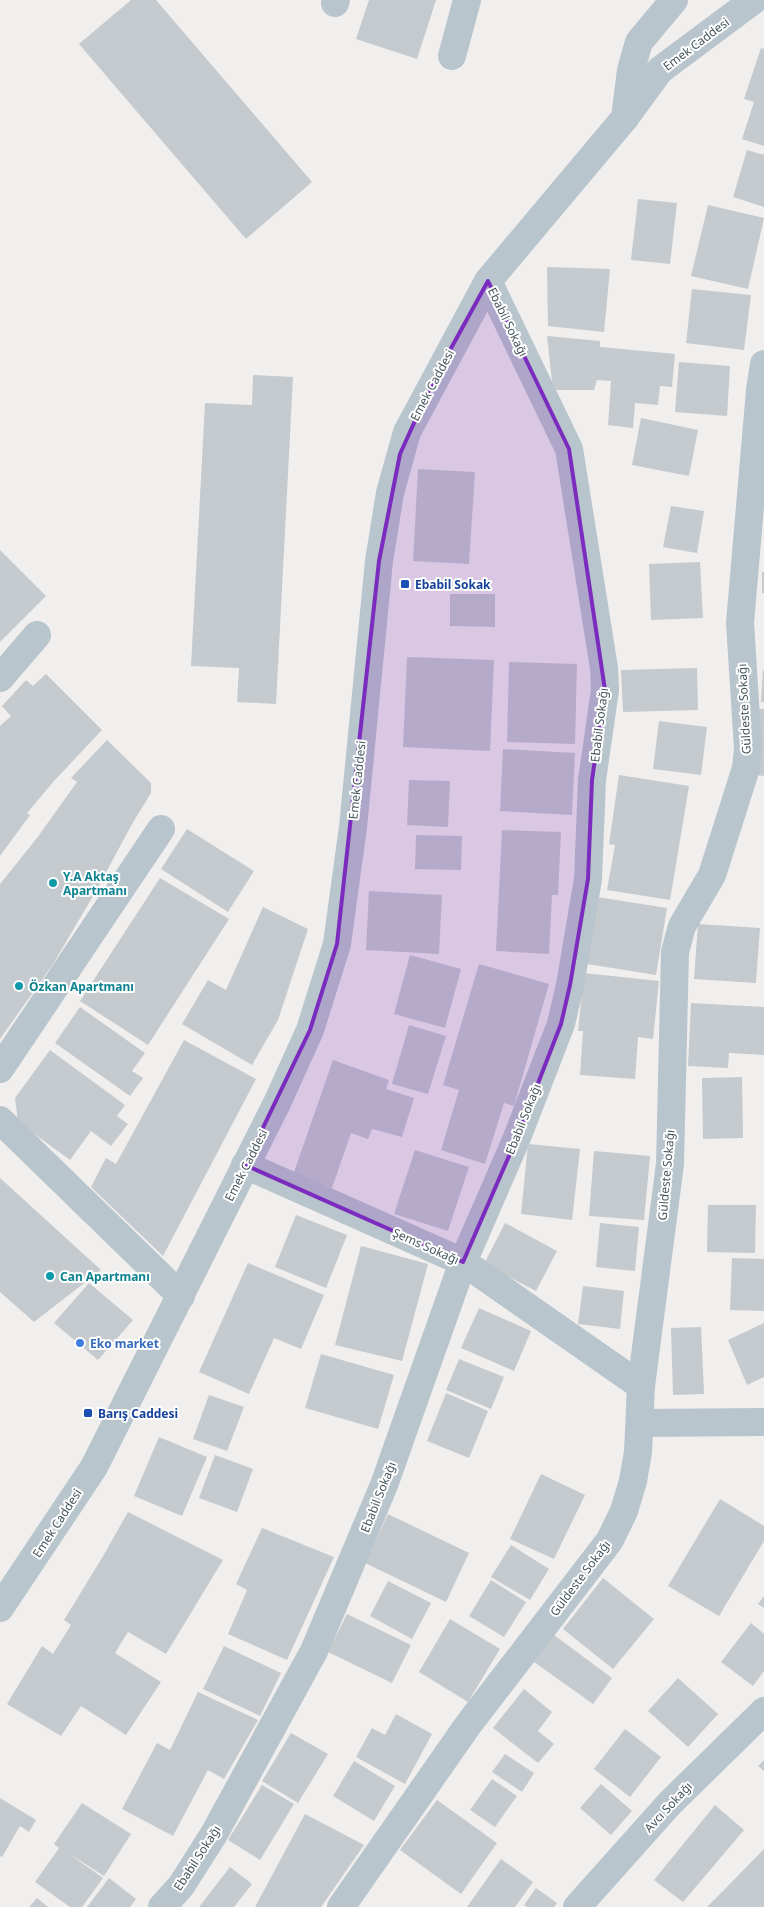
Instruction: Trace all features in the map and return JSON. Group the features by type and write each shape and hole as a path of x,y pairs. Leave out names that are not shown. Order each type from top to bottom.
{"street":[{"path":"452,56 467,0"},
{"path":"624,119 630,70 639,42 674,0"},
{"name":"Emek Caddesi","path":"0,1608 94,1467 277,1103 310,1030 337,944 353,827 379,561 390,493 407,432 488,281 624,119 660,70 754,0"},
{"name":"Ebabil Sokağı","path":"162,1907 181,1886 214,1834 314,1651 384,1485 463,1262 516,1140 560,1024 568,993 588,879 592,780 605,690 604,668 569,449 488,281"},
{"name":"Güldeste Sokağı","path":"341,1907 468,1726 610,1540 624,1511 633,1481 640,1423 641,1386 670,1164 675,952 682,926 712,875 746,768 748,749 740,623 760,390 764,364"},
{"path":"0,678 37,635"},
{"path":"0,1069 161,828"},
{"path":"0,1120 181,1296"},
{"name":"Şems Sokağı","path":"245,1166 463,1262 641,1386"},
{"path":"640,1423 764,1422"},
{"name":"Avcı Sokağı","path":"577,1907 670,1803 764,1711"}],"highlighted area":[{"path":"488,281 569,449 605,690 592,780 588,879 570,985 561,1024 516,1140 463,1262 245,1165 310,1030 337,944 379,561 400,454 433,381"}],"building":[{"path":"131,0 156,0 312,182 246,239 79,44"},
{"path":"369,0 436,0 417,59 356,39"},
{"path":"761,48 764,49 764,146 742,139 754,102 744,99"},
{"path":"747,150 764,155 764,207 733,197"},
{"path":"638,199 677,203 670,264 631,260"},
{"path":"708,205 764,218 748,289 691,276"},
{"path":"547,267 610,269 604,332 548,326"},
{"path":"692,289 751,295 744,350 686,343"},
{"path":"547,336 600,341 600,347 675,354 672,387 660,386 658,405 635,403 633,428 608,425 611,381 597,380 594,390 553,390"},
{"path":"679,362 730,366 727,416 675,412"},
{"path":"253,375 293,377 276,704 237,702 239,668 191,666 205,403 252,405"},
{"path":"641,418 698,430 689,476 632,465"},
{"path":"418,469 475,472 469,564 413,561"},
{"path":"671,506 704,511 697,553 663,547"},
{"path":"0,550 46,596 0,642"},
{"path":"700,562 703,618 651,620 649,564"},
{"path":"762,572 764,572 764,593 762,593"},
{"path":"450,594 495,594 495,627 450,626"},
{"path":"407,657 494,660 490,751 403,747"},
{"path":"509,662 577,664 575,744 507,742"},
{"path":"697,668 698,710 623,712 621,670"},
{"path":"763,670 764,702 761,702"},
{"path":"46,674 102,730 27,813 30,815 0,856 0,726 11,716 2,706 26,680 33,686"},
{"path":"759,709 764,709 764,776 756,775"},
{"path":"659,721 707,727 701,775 653,769"},
{"path":"107,740 151,783 151,793 53,964 0,1039 0,884 37,838 77,782 71,778"},
{"path":"503,749 575,753 572,815 500,811"},
{"path":"619,775 689,786 670,900 607,890 615,845 609,844"},
{"path":"409,780 450,781 448,827 407,825"},
{"path":"187,829 254,871 228,912 161,869"},
{"path":"502,830 561,832 558,895 552,895 549,954 496,951"},
{"path":"416,835 462,836 461,870 415,869"},
{"path":"160,878 229,919 148,1045 80,1001"},
{"path":"369,891 442,895 439,954 366,950"},
{"path":"597,897 667,908 656,975 587,964"},
{"path":"263,907 308,929 278,1020 252,1065 182,1024 208,980 226,990"},
{"path":"698,924 760,928 756,983 694,979"},
{"path":"410,955 461,969 445,1028 394,1014"},
{"path":"479,964 549,984 514,1106 504,1103 485,1164 441,1150 459,1090 443,1085"},
{"path":"584,973 659,981 653,1039 638,1037 635,1079 580,1075 583,1031 578,1031"},
{"path":"691,1003 764,1007 764,1055 729,1053 728,1068 688,1066"},
{"path":"80,1007 145,1053 132,1071 143,1078 130,1096 55,1043"},
{"path":"409,1025 446,1036 428,1094 392,1084"},
{"path":"184,1040 256,1079 163,1256 91,1187 106,1158 116,1164"},
{"path":"50,1050 125,1105 117,1116 128,1124 111,1146 91,1131 70,1160 18,1122 15,1098"},
{"path":"333,1060 389,1080 386,1089 414,1098 402,1137 372,1129 368,1139 351,1133 332,1188 293,1175"},
{"path":"742,1077 743,1138 703,1139 702,1078"},
{"path":"528,1144 580,1149 572,1220 521,1214"},
{"path":"415,1150 469,1167 448,1231 394,1214"},
{"path":"594,1151 650,1156 644,1220 589,1216"},
{"name":"Can Apartmanı","path":"0,1178 101,1270 34,1322 0,1292"},
{"path":"708,1205 756,1205 755,1253 707,1252"},
{"path":"296,1215 347,1235 326,1288 275,1267"},
{"path":"505,1223 557,1251 536,1291 484,1264"},
{"path":"600,1223 639,1227 635,1271 596,1267"},
{"path":"361,1246 428,1264 402,1361 335,1345"},
{"path":"732,1258 764,1259 764,1311 730,1310"},
{"path":"248,1263 324,1295 301,1349 274,1338 249,1394 199,1372"},
{"path":"89,1283 133,1320 98,1360 54,1323"},
{"path":"583,1286 624,1291 620,1329 578,1324"},
{"path":"479,1308 531,1331 514,1371 461,1348"},
{"path":"764,1323 764,1377 747,1385 728,1340"},
{"path":"701,1327 704,1394 673,1395 671,1328"},
{"path":"321,1354 394,1375 378,1429 305,1408"},
{"path":"459,1359 504,1377 491,1409 446,1390"},
{"path":"446,1393 488,1411 469,1458 427,1441"},
{"path":"209,1395 244,1407 227,1451 193,1439"},
{"path":"159,1437 207,1457 182,1516 134,1496"},
{"path":"215,1455 253,1469 237,1512 199,1498"},
{"path":"541,1474 585,1495 554,1559 510,1539"},
{"path":"720,1499 764,1526 764,1541 719,1616 668,1586"},
{"path":"128,1512 223,1560 166,1654 128,1632 115,1653 161,1682 126,1735 81,1706 61,1736 7,1704 42,1646 53,1654 71,1625 64,1620"},
{"path":"388,1514 469,1553 446,1602 365,1563"},
{"path":"262,1528 334,1557 287,1660 228,1634 247,1590 236,1584"},
{"path":"511,1545 549,1569 530,1600 491,1577"},
{"path":"603,1578 654,1619 613,1669 563,1629"},
{"path":"491,1580 526,1602 504,1637 469,1616"},
{"path":"388,1581 431,1603 412,1639 370,1616"},
{"path":"764,1596 764,1608 758,1604"},
{"path":"347,1614 411,1645 392,1683 328,1652"},
{"path":"450,1619 500,1649 468,1702 419,1672"},
{"path":"751,1623 764,1634 764,1671 753,1686 721,1662"},
{"path":"554,1635 612,1678 593,1704 534,1662"},
{"path":"224,1646 281,1673 260,1716 203,1689"},
{"path":"678,1678 718,1714 688,1747 648,1711"},
{"path":"524,1689 552,1712 538,1731 554,1744 538,1763 493,1728"},
{"path":"198,1692 258,1720 224,1779 208,1770 173,1836 122,1809 157,1743 170,1750"},
{"path":"396,1714 432,1734 405,1784 356,1757 372,1728 385,1735"},
{"path":"625,1729 661,1757 630,1797 594,1769"},
{"path":"291,1733 328,1754 298,1803 262,1781"},
{"path":"505,1754 534,1773 522,1792 492,1772"},
{"path":"764,1760 764,1771 758,1766"},
{"path":"354,1761 395,1786 374,1821 333,1796"},
{"path":"492,1779 517,1796 495,1827 470,1810"},
{"path":"601,1784 632,1811 611,1835 580,1808"},
{"path":"262,1785 294,1804 260,1860 228,1840"},
{"path":"0,1798 36,1820 29,1832 20,1826 2,1857 0,1856"},
{"path":"437,1800 497,1843 461,1894 400,1850"},
{"path":"82,1803 131,1834 104,1876 68,1853 103,1878 82,1907 70,1907 35,1882 59,1848 54,1844"},
{"path":"715,1805 744,1830 683,1902 654,1880"},
{"path":"305,1814 364,1845 321,1907 255,1907"},
{"path":"764,1849 764,1907 707,1907 726,1888"},
{"path":"501,1859 533,1882 515,1907 467,1907"},
{"path":"230,1867 252,1884 234,1907 199,1907"},
{"path":"109,1878 136,1899 130,1907 87,1907"},
{"path":"536,1888 557,1903 554,1907 527,1907 524,1905"},
{"path":"37,1898 48,1907 29,1907"}],"place":[{"name":"Ebabil Sokak","path":"405,584"},
{"name":"Y.A Aktaş Apartmanı","path":"53,883"},
{"name":"Özkan Apartmanı","path":"19,986"},
{"name":"Can Apartmanı","path":"50,1276"},
{"name":"Eko market","path":"80,1343"},
{"name":"Barış Caddesi","path":"88,1413"}]}
